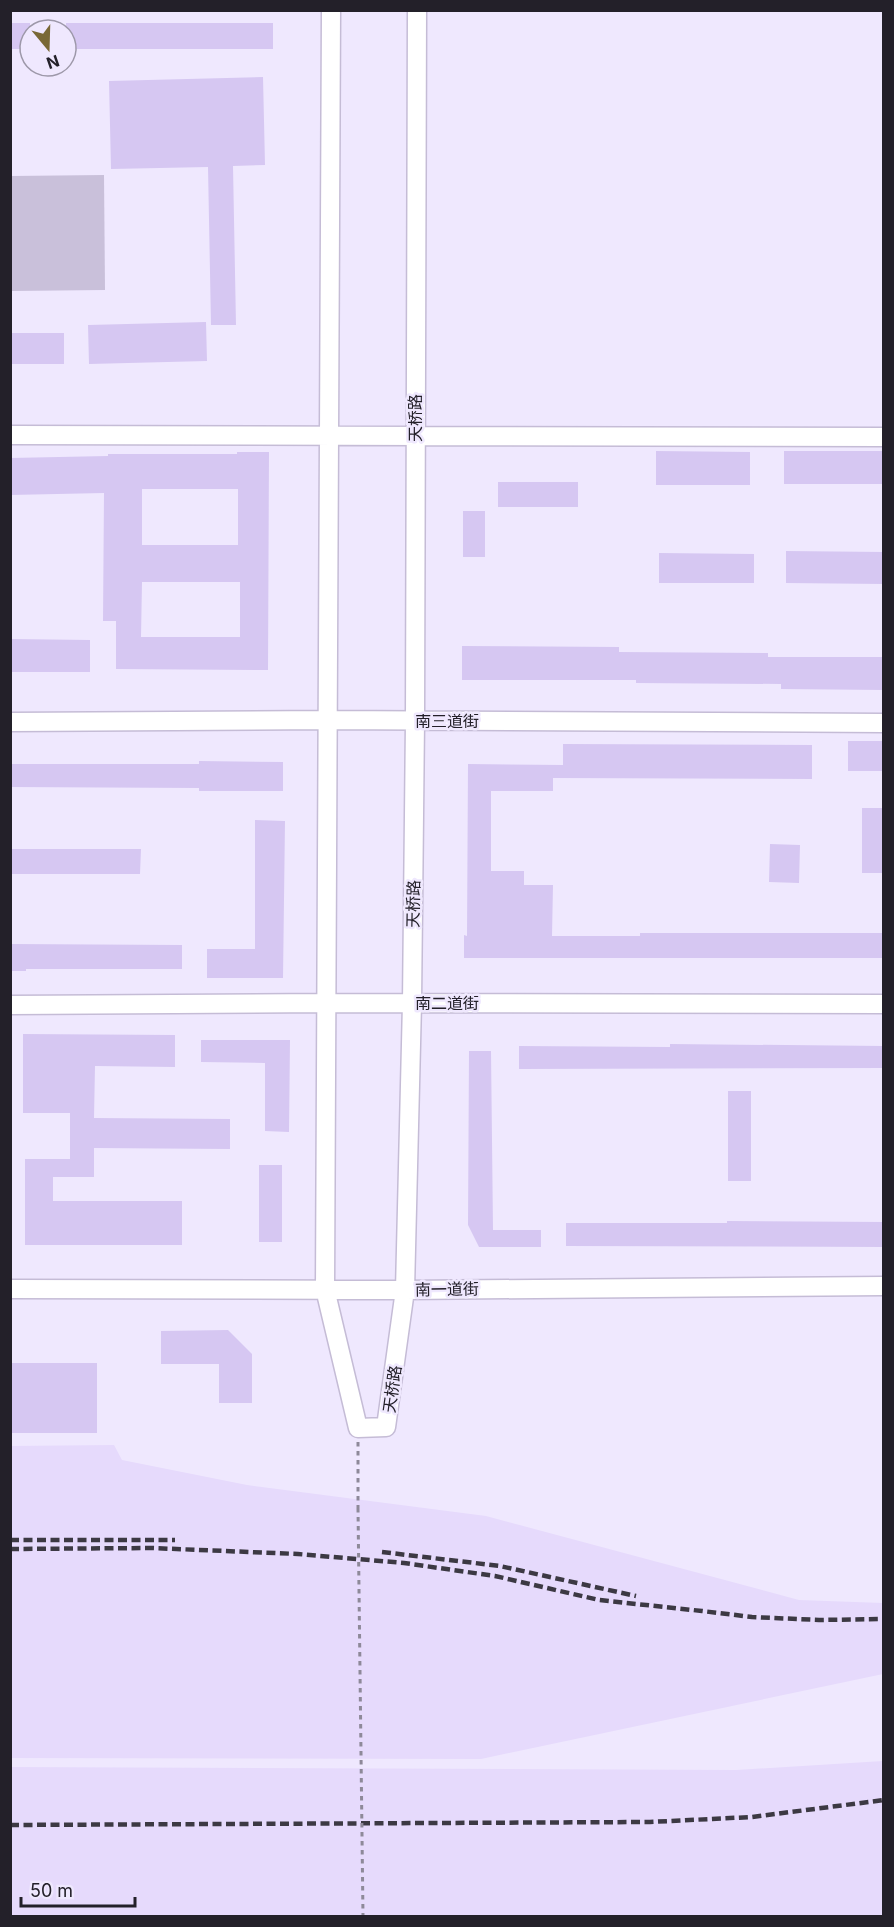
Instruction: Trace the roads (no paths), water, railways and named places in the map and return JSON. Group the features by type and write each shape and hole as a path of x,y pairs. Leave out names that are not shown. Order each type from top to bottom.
{"street":[{"name":"天桥路","path":"331,10 325,1289 358,1428 386,1427 405,1290 412,1003 415,720 417,10"},
{"path":"10,435 884,437"},
{"name":"南三道街","path":"10,722 415,720 884,723"},
{"name":"南二道街","path":"10,1005 884,1004"},
{"name":"南一道街","path":"10,1289 405,1290 884,1286"}],"railway":[{"path":"10,1540 175,1540"},
{"path":"10,1549 152,1548 298,1554 404,1563 495,1576 599,1600 752,1617 819,1620 884,1619"},
{"path":"382,1552 500,1566 636,1596"},
{"path":"10,1825 650,1822 752,1817 884,1800"}]}
